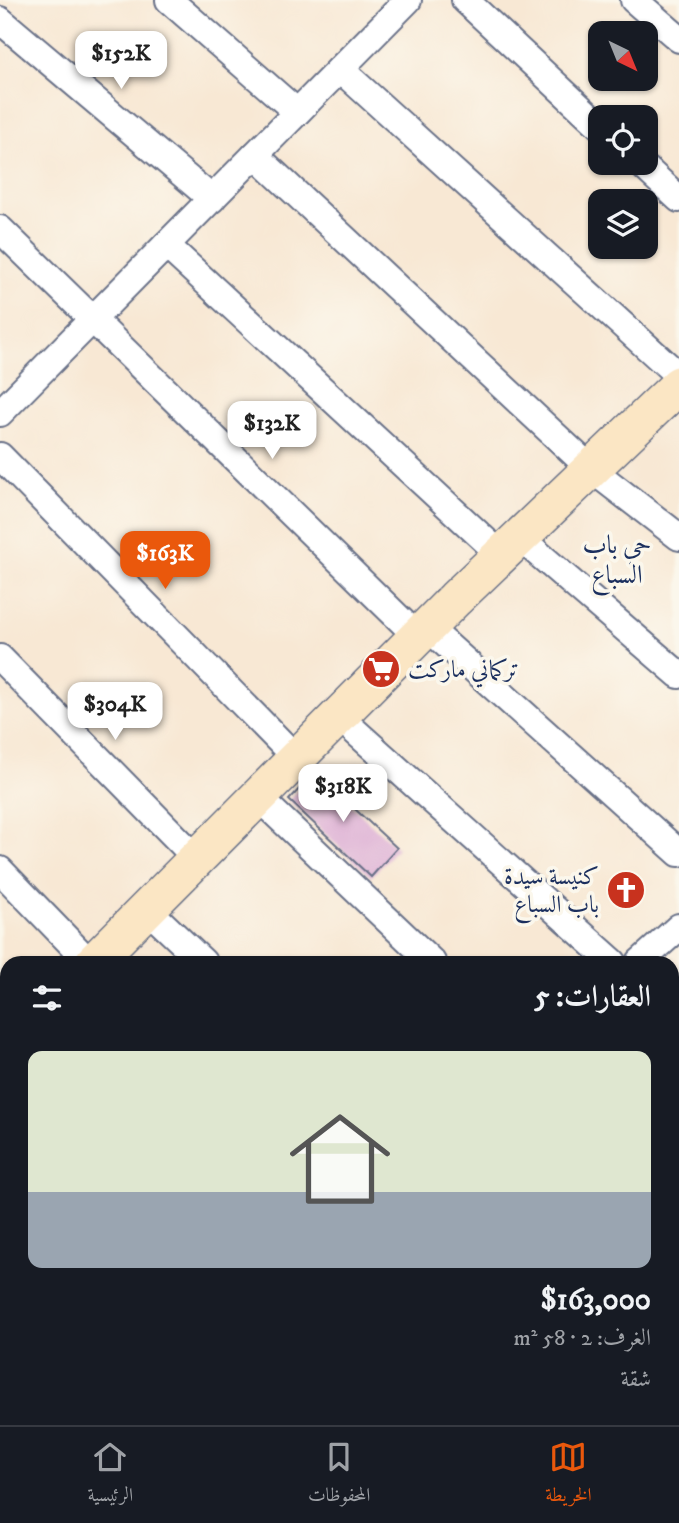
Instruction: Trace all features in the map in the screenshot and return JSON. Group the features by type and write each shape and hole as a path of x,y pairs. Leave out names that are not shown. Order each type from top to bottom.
{"main road":[{"path":"97,956 422,632 679,385"}],"street":[{"path":"169,0 297,112"},
{"path":"0,413 408,0"},
{"path":"465,0 588,115"},
{"path":"634,0 679,39"},
{"path":"0,20 212,199"},
{"path":"340,69 679,376"},
{"path":"255,155 591,469 679,537"},
{"path":"653,175 679,199"},
{"path":"0,229 422,632 679,853"},
{"path":"166,245 510,546 679,675"},
{"path":"0,456 296,758"},
{"path":"0,658 197,859"},
{"path":"338,716 607,956"},
{"path":"258,797 426,956"},
{"path":"0,870 85,956"},
{"path":"146,909 197,956"},
{"path":"646,956 679,927"}],"building":[{"path":"315,772 397,848 371,877 289,800"}],"place":[{"name":"تركماني ماركت","path":"381,669"},
{"name":"كنيسة سيدة باب السباع","path":"626,890"}],"district":[{"name":"حي باب السباع","path":"617,559"}]}
